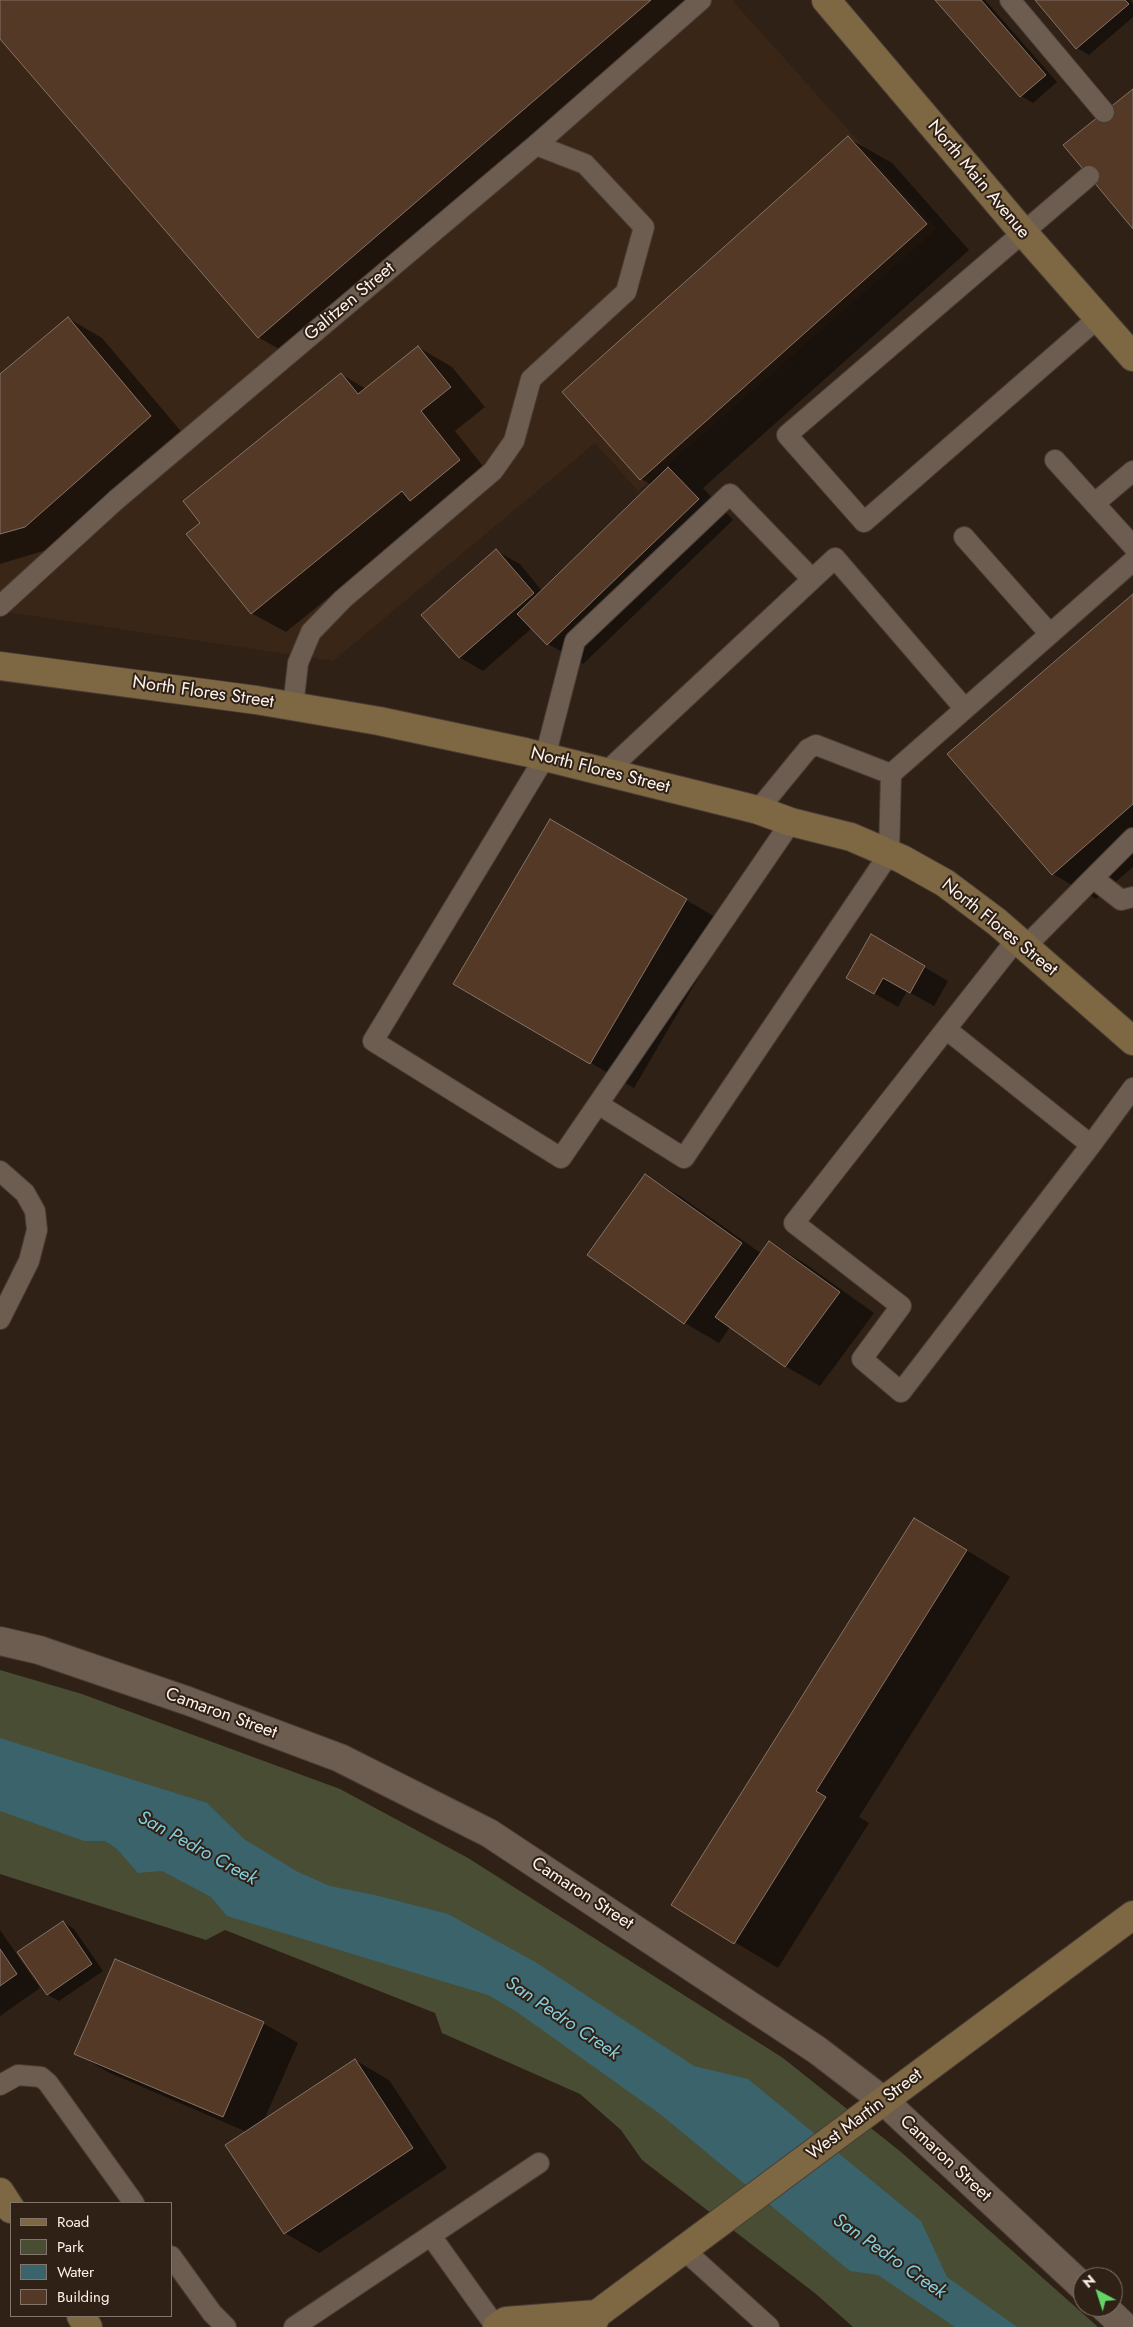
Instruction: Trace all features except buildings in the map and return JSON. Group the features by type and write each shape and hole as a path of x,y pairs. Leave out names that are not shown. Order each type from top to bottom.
{"main road":[{"name":"North Main Avenue","path":"826,0 1022,231 1133,357"},
{"name":"North Flores Street","path":"0,666 293,706 378,721 545,757 758,810 791,822 851,837 945,883 1021,943 1133,1041"},
{"name":"West Martin Street","path":"496,2327 506,2321 598,2323 683,2249 885,2102 1133,1915"},
{"path":"0,2192 10,2207"}],"street":[{"name":"Camaron Street","path":"0,1640 39,1650 188,1701 340,1758 489,1833 806,2042 885,2102 1073,2279"},
{"path":"1114,2317 1125,2327"}],"lane":[{"name":"Galitzen Street","path":"0,606 116,500 536,145 701,0"},
{"path":"1010,0 1104,112"},
{"path":"293,706 298,663 311,632 343,599 493,471 514,441 531,378 626,292 644,227 585,164 536,145"},
{"path":"1089,176 1022,231 787,436 864,522 1098,318"},
{"path":"1055,460 1133,546"},
{"path":"1095,502 1133,471"},
{"path":"791,822 561,1158 373,1041 545,757 575,641 730,494 812,579"},
{"path":"964,537 1050,634"},
{"path":"605,773 835,558 965,709"},
{"path":"598,1104 684,1158 889,854 890,774 1133,561"},
{"path":"758,810 808,749 816,745 890,774"},
{"path":"1133,838 1093,878 1021,943 946,1029 794,1223 901,1306 862,1358 901,1392 1133,1088"},
{"path":"1093,878 1120,900 1133,897"},
{"path":"946,1029 1091,1145"},
{"path":"0,1171 26,1193 35,1211 37,1230 30,1261 0,1319"},
{"path":"0,2085 18,2075 40,2077 48,2083 133,2202"},
{"path":"294,2327 539,2163"},
{"path":"431,2236 496,2327"},
{"path":"683,2249 769,2327"},
{"path":"172,2257 212,2313 226,2327"}],"shaded area":[{"path":"0,0 732,0 937,229 638,491 595,443 333,661 0,611"}],"green space":[{"path":"0,1670 82,1694 340,1789 468,1858 783,2058 901,2152 1073,2305 1073,2317 1087,2317 1098,2327 853,2327 816,2294 642,2160 621,2130 580,2094 442,2033 435,2013 225,1930 206,1940 0,1874"}],"water":[{"name":"San Pedro Creek","path":"0,1738 207,1803 244,1839 298,1872 330,1886 375,1895 448,1914 537,1963 694,2066 748,2079 921,2221 947,2277 1017,2327 955,2327 878,2275 850,2271 660,2114 517,2012 488,1995 227,1916 211,1897 162,1871 138,1873 117,1849 105,1841 84,1841 0,1811"}]}
